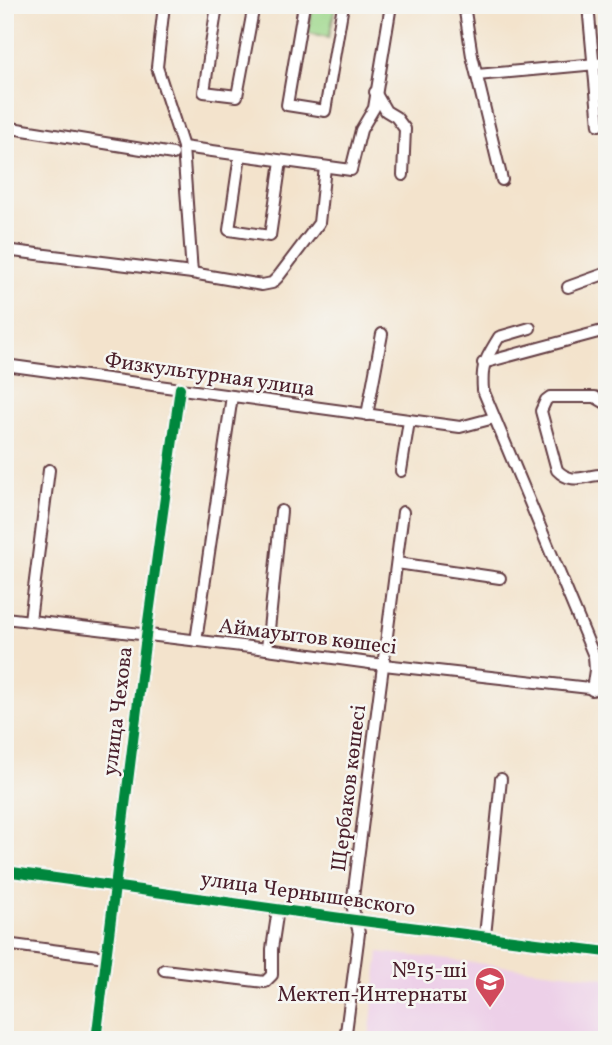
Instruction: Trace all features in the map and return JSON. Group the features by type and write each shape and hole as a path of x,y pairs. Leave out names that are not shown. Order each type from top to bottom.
{"street":[{"path":"164,5 157,67 178,151 192,273"},
{"path":"217,5 204,92 237,96 254,5"},
{"path":"304,5 287,105 325,111 343,5"},
{"path":"5,127 178,151 240,155 351,170 361,130 374,108 391,5"},
{"path":"464,5 472,56 502,180"},
{"path":"588,5 599,125"},
{"path":"477,75 607,63"},
{"path":"376,92 386,111 396,117 405,130 403,175"},
{"path":"240,155 229,230 270,236 281,160"},
{"path":"5,250 192,273 262,285 272,283 319,223 325,167"},
{"path":"568,287 607,273"},
{"path":"530,328 499,337 483,363 482,390 594,656 592,690"},
{"path":"483,363 601,331"},
{"path":"366,415 382,334"},
{"name":"Физкультурная улица","path":"5,365 460,427 494,418"},
{"name":"улица Чехова","path":"96,1040 180,388"},
{"path":"196,641 232,396"},
{"path":"607,404 595,397 550,397 541,411 557,470 562,476 579,479 607,474"},
{"path":"401,471 410,421"},
{"path":"30,620 49,470"},
{"path":"267,649 281,511"},
{"name":"Щербаков көшесі","path":"345,1040 359,933 352,905 403,512"},
{"path":"397,563 500,578"},
{"name":"Аймауытов көшесі","path":"5,618 607,690"},
{"path":"592,690 607,681"},
{"path":"485,936 501,779"},
{"name":"улица Чернышевского","path":"5,871 607,952"},
{"path":"163,970 265,982 272,975 272,948 278,909"},
{"path":"5,944 106,957"}],"shaded area":[{"name":"№15-ші Мектеп-Интернаты","path":"379,952 607,978 607,1040 369,1040"}],"green space":[{"path":"313,5 336,5 329,37 308,33"}],"cycle path":[{"path":"96,1040 180,388"},
{"path":"5,871 607,952"}],"place":[{"name":"№15-ші Мектеп-Интернаты","path":"490,1009"}]}
